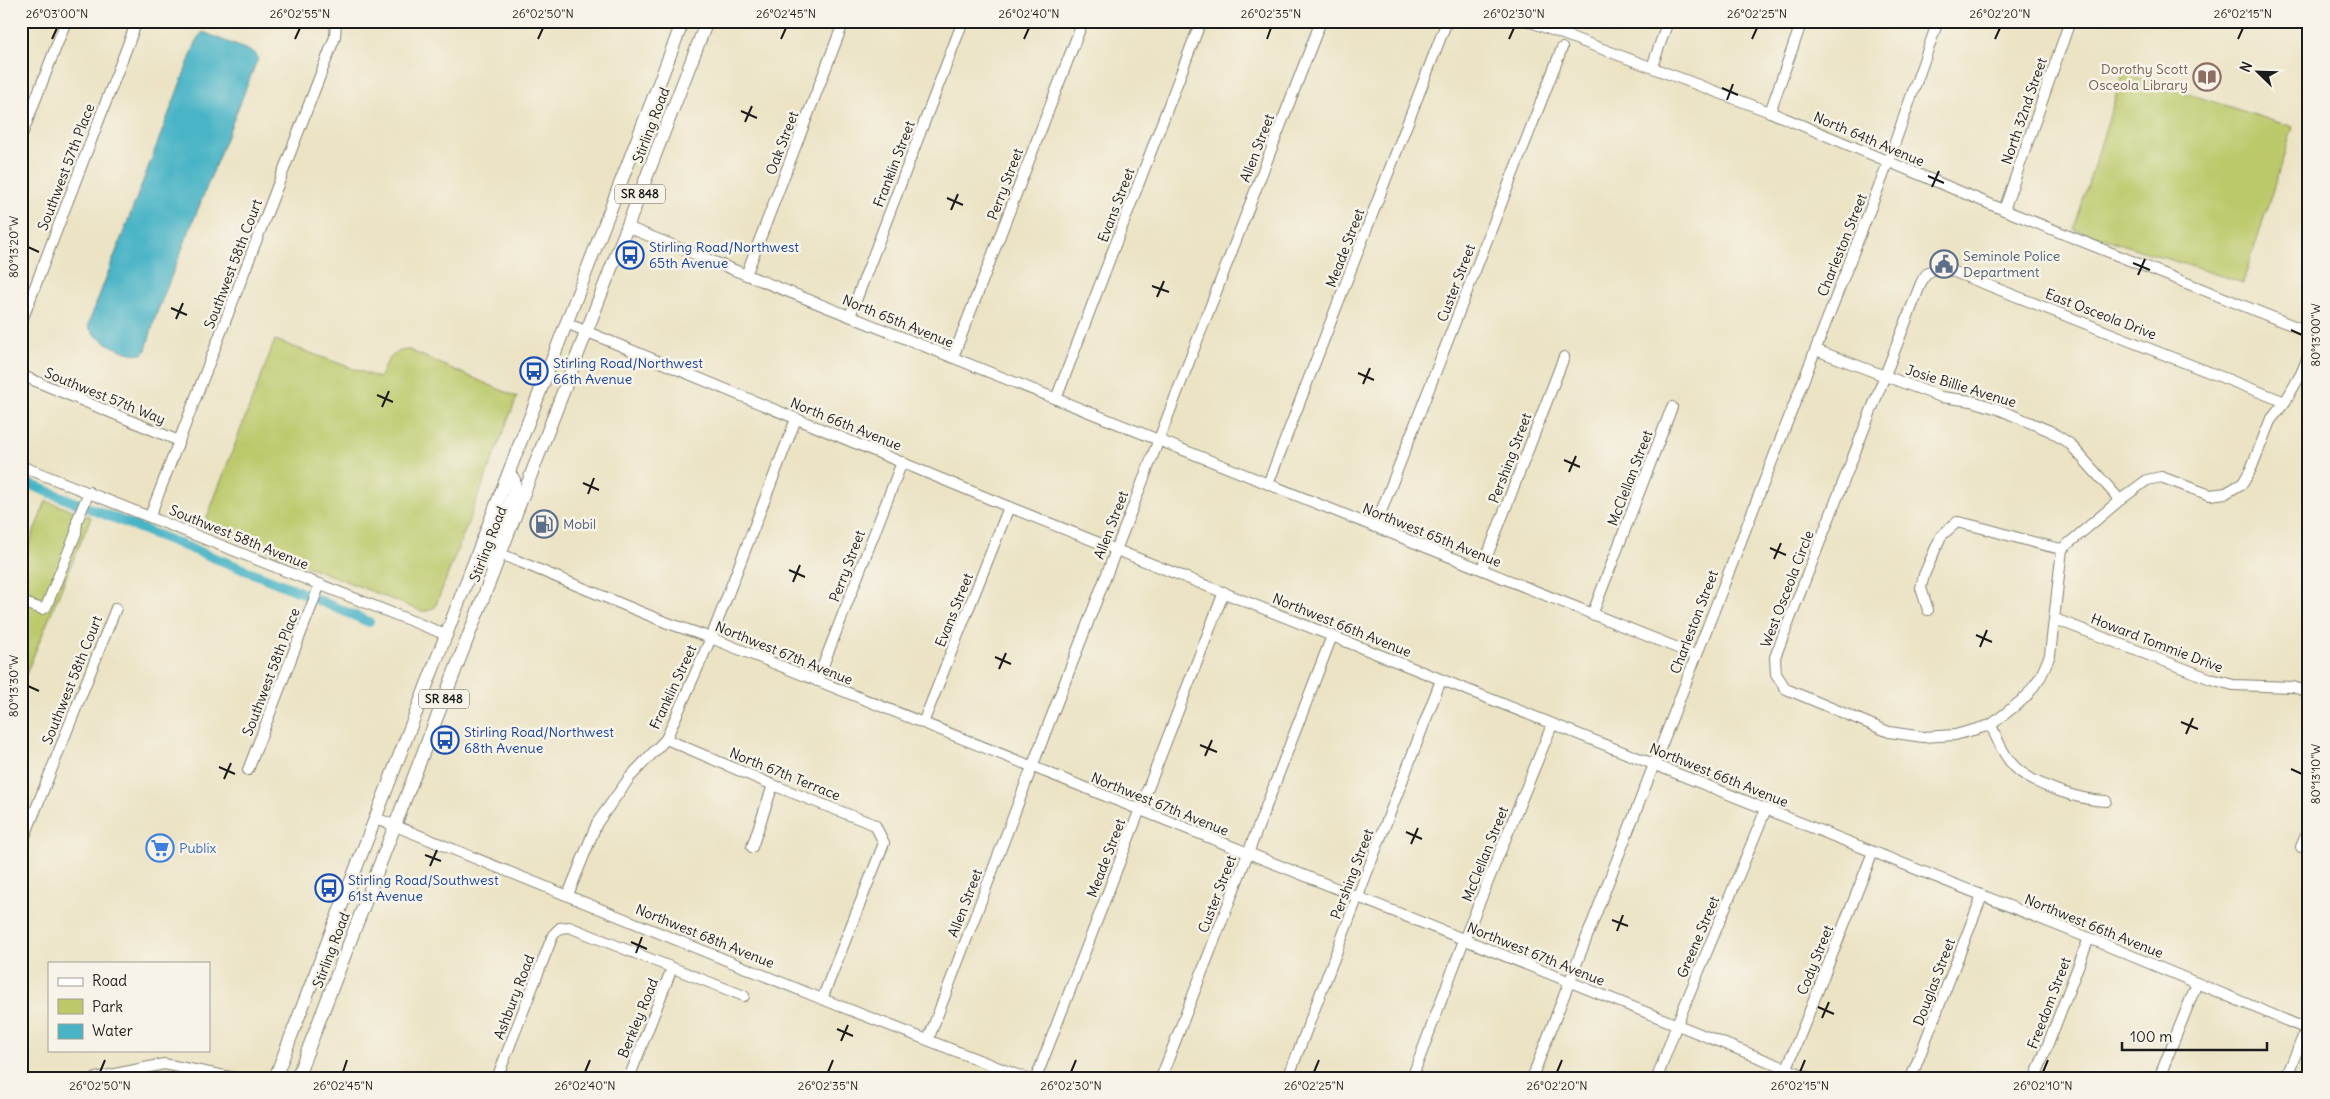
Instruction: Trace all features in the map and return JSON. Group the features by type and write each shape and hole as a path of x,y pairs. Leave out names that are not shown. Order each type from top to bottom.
{"main road":[{"name":"Stirling Road","path":"276,1078 683,21"},
{"name":"Stirling Road","path":"297,1078 707,21"},
{"path":"493,573 490,569 490,557 515,489 514,480 509,473"}],"street":[{"path":"21,136 66,21"},
{"name":"Southwest 57th Place","path":"21,323 137,21"},
{"name":"Oak Street","path":"746,275 844,21"},
{"name":"Franklin Street","path":"850,316 964,21"},
{"name":"Perry Street","path":"953,357 1083,21"},
{"name":"Evans Street","path":"1056,398 1201,21"},
{"name":"Allen Street","path":"928,1040 1320,21"},
{"name":"Meade Street","path":"1268,484 1447,21"},
{"name":"North 64th Avenue","path":"1529,21 1770,112 1888,163 2309,332"},
{"path":"1652,67 1668,21"},
{"path":"1770,112 1802,21"},
{"name":"Charleston Street","path":"1532,1078 1888,163 1938,21"},
{"name":"North 32nd Street","path":"2004,210 2070,21"},
{"name":"Southwest 58th Court","path":"150,516 335,37 337,22"},
{"name":"Custer Street","path":"1376,527 1562,48"},
{"name":"North 65th Avenue","path":"627,227 1159,440"},
{"name":"East Osceola Drive","path":"1883,376 1921,282 1926,272 1934,268 1947,269 2285,402"},
{"name":"North 66th Avenue","path":"566,324 1009,507 1117,549"},
{"name":"Josie Billie Avenue","path":"1816,350 1941,397 1972,401 1998,409 2050,431 2070,444 2120,500"},
{"path":"1928,610 1921,588 1924,575 1941,536 1957,522 1985,528 2044,546 2062,549 2147,480 2161,477 2210,495 2226,493 2243,483 2251,469 2270,421 2285,402 2301,374 2309,354"},
{"name":"Pershing Street","path":"1482,569 1564,357"},
{"name":"Southwest 57th Way","path":"21,375 179,440"},
{"name":"West Osceola Circle","path":"1883,376 1775,657 1776,674 1786,689 1889,732 1923,737 1955,735 1991,725 2026,697 2041,676 2050,655 2062,549"},
{"name":"McClellan Street","path":"1592,615 1672,407"},
{"name":"Franklin Street","path":"568,895 597,823 630,777 666,739 711,638 796,419"},
{"name":"Northwest 65th Avenue","path":"1159,440 1695,655"},
{"name":"Perry Street","path":"817,681 902,462"},
{"name":"Southwest 58th Avenue","path":"21,466 447,635"},
{"path":"27,604 42,609 46,607 76,533 78,516 88,494"},
{"name":"Evans Street","path":"923,723 1009,507"},
{"name":"Northwest 66th Avenue","path":"1117,549 1552,725 1766,808 2089,938 2307,1029"},
{"name":"Northwest 67th Avenue","path":"500,554 665,622 711,638 1677,1024 1785,1073 1810,1078"},
{"name":"Southwest 58th Place","path":"248,770 320,584"},
{"name":"Meade Street","path":"1036,1078 1224,592"},
{"name":"Southwest 58th Court","path":"21,846 116,608"},
{"name":"Howard Tommie Drive","path":"2055,619 2211,679 2233,685 2293,686 2309,692"},
{"name":"Custer Street","path":"1161,1078 1332,636"},
{"name":"Pershing Street","path":"1288,1078 1441,680"},
{"name":"McClellan Street","path":"1412,1078 1464,940 1552,725"},
{"path":"1991,725 2000,746 2016,768 2042,784 2084,800 2106,801"},
{"name":"North 67th Terrace","path":"666,739 773,785 875,825 884,843 822,999"},
{"path":"752,846 773,785"},
{"name":"Greene Street","path":"1657,1078 1677,1024 1766,808"},
{"name":"Northwest 68th Avenue","path":"376,818 822,999 1025,1078"},
{"path":"2301,847 2309,828"},
{"name":"Cody Street","path":"1785,1073 1873,852"},
{"name":"Douglas Street","path":"1910,1078 1982,896"},
{"name":"Ashbury Road","path":"497,1078 553,935 560,928 569,926 672,968"},
{"name":"Freedom Street","path":"2035,1078 2089,938"},
{"path":"672,968 744,996"},
{"name":"Berkley Road","path":"629,1078 672,968"},
{"path":"2159,1078 2197,983"},
{"path":"2286,1078 2307,1029"},
{"path":"96,1078 164,1064 223,1074 235,1078"}],"green space":[{"path":"2123,73 2293,127 2243,283 2074,229"},
{"path":"275,340 379,378 393,355 397,352 409,350 517,397 435,607 427,611 421,611 214,529 206,520"},
{"path":"46,501 91,517 21,686 21,564"}],"water":[{"path":"203,32 255,53 258,58 156,315 146,350 143,354 137,354 112,346 91,331 88,325 198,37"}],"waterway":[{"path":"21,481 293,589 369,622"}],"place":[{"name":"Dorothy Scott Osceola Library","path":"2207,77"},
{"name":"Stirling Road/Northwest 65th Avenue","path":"630,255"},
{"name":"Seminole Police Department","path":"1944,264"},
{"name":"Stirling Road/Northwest 66th Avenue","path":"534,371"},
{"name":"Mobil","path":"544,524"},
{"name":"Stirling Road/Northwest 68th Avenue","path":"445,740"},
{"name":"Publix","path":"160,848"},
{"name":"Stirling Road/Southwest 61st Avenue","path":"329,888"}]}
